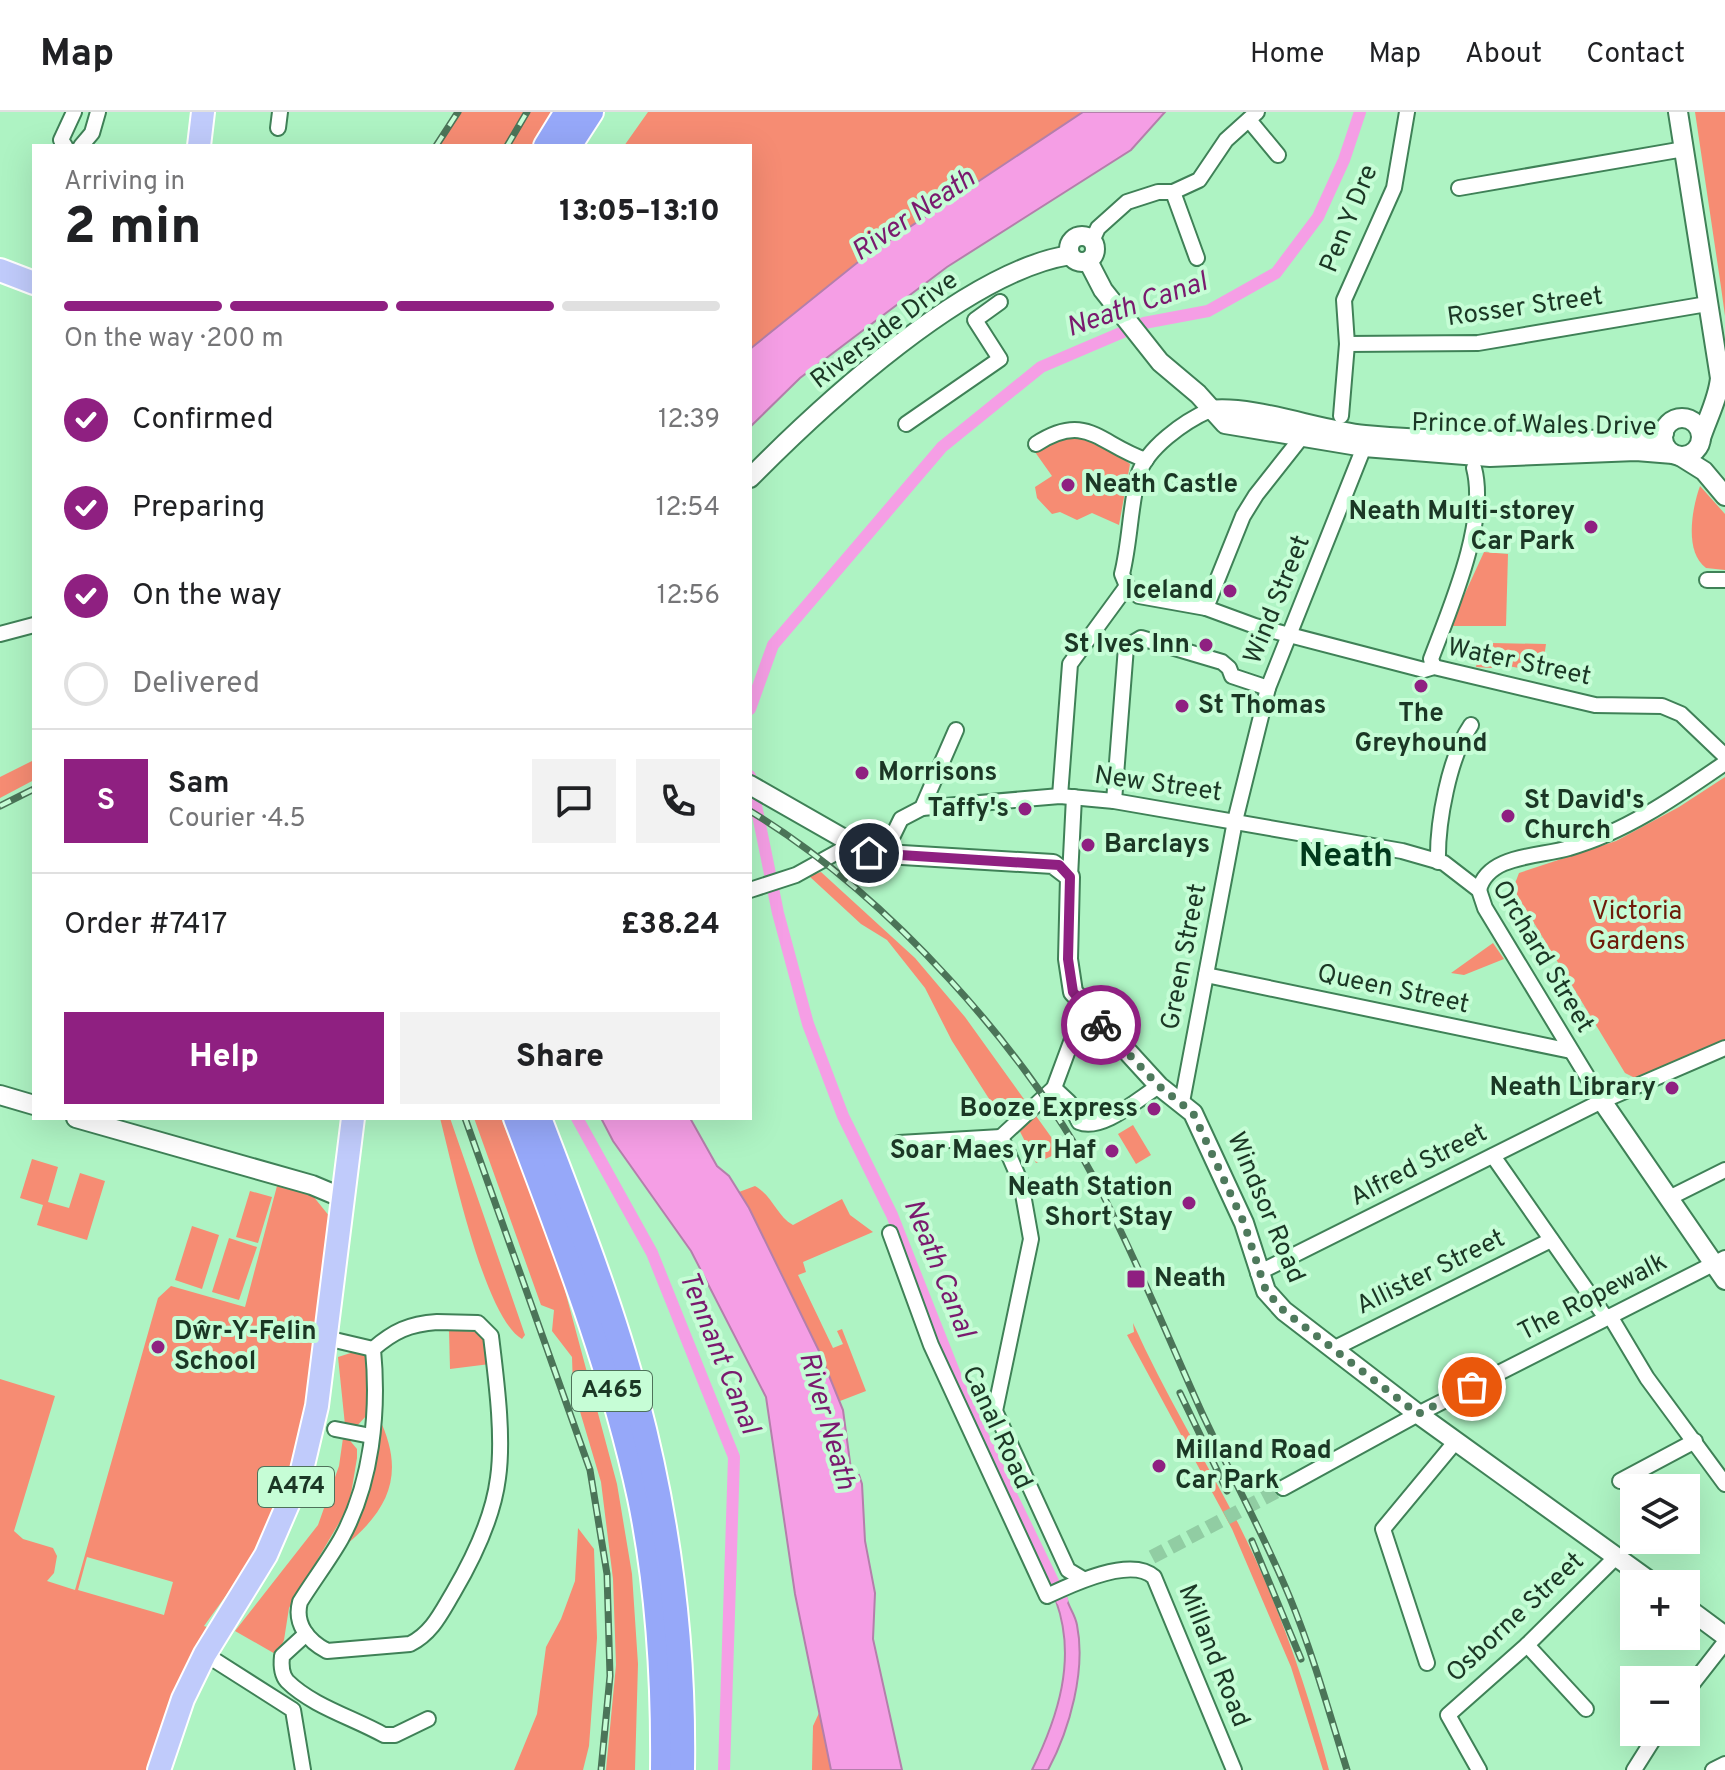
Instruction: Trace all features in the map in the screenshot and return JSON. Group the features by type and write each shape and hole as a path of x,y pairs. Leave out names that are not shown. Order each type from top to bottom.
{"highway":[{"path":"547,144 567,112"},
{"path":"570,144 591,112"},
{"name":"A465","path":"517,1120 575,1275 619,1415 640,1500 670,1672 682,1770"},
{"name":"A465","path":"540,1120 591,1254 636,1398 665,1531 670,1672 663,1770"},
{"name":"A465","path":"646,1770 650,1722 670,1672"},
{"name":"A465","path":"670,1672 694,1709 698,1770"}],"main road":[{"path":"199,144 203,112"},
{"path":"1676,455 1691,454 1700,441 1711,405 1718,396 1720,378 1678,112"},
{"name":"Riverside Drive","path":"752,476 830,404 935,320 1013,272 1079,258 1070,243 1077,237 1092,241"},
{"name":"Prince of Wales Drive","path":"1079,258 1160,362 1198,394 1225,424 1364,447 1490,457 1636,451 1676,455"},
{"path":"0,270 32,282"},
{"path":"1711,405 1687,419 1670,423 1664,433 1665,445 1704,471 1724,492"},
{"name":"Prince of Wales Drive","path":"1210,410 1232,408 1305,426 1365,435 1476,440 1645,439 1664,433"},
{"path":"1687,419 1697,426 1704,471"},
{"path":"752,786 852,844 883,856 1053,864 1070,877 1068,959 1073,992 1084,1007"},
{"name":"Windsor Road","path":"1084,1007 1159,1086 1193,1113 1210,1143 1244,1223 1266,1291 1284,1311 1418,1414 1636,1570"},
{"path":"0,1095 32,1104"},
{"path":"1602,1101 1669,1198 1719,1261 1725,1280"},
{"path":"83,1120 312,1185 343,1198"},
{"name":"A474","path":"159,1770 183,1699 205,1654 266,1555 301,1474 317,1406 353,1120"},
{"path":"1700,1618 1725,1639"}],"street":[{"path":"64,144 61,140 74,112"},
{"path":"83,144 92,133 98,112"},
{"path":"278,128 280,112"},
{"name":"Pen Y Dre","path":"1341,416 1347,344 1344,300 1394,188 1407,112"},
{"path":"1092,241 1098,228 1127,202 1158,192 1173,192 1199,180 1226,140 1253,116 1278,155"},
{"path":"1459,188 1684,149"},
{"path":"1173,192 1197,258"},
{"name":"Riverside Drive","path":"906,424 1000,359 975,320 1000,302"},
{"name":"Rosser Street","path":"1347,344 1478,343 1707,304"},
{"path":"1070,877 1067,796 1070,664 1127,586 1122,574 1138,475 1146,460 1190,419 1210,410"},
{"path":"1036,444 1049,436 1079,429 1092,431 1146,460"},
{"path":"1206,608 1243,516 1301,438"},
{"name":"Wind Street","path":"1235,821 1268,688 1313,582 1364,447"},
{"path":"1434,667 1431,659 1478,517 1480,490 1474,468"},
{"path":"1707,580 1725,580"},
{"name":"Water Street","path":"1127,586 1139,596 1206,608 1289,635 1424,670 1434,667 1595,705 1662,706 1681,714 1725,756"},
{"path":"0,634 32,626"},
{"path":"1114,801 1126,647 1133,640 1141,638 1222,662 1232,676 1268,688"},
{"path":"1438,862 1438,839 1459,742 1471,725"},
{"path":"883,856 901,819 922,808 956,730"},
{"path":"1479,890 1481,881 1496,867 1569,848 1615,830 1725,763"},
{"name":"New Street","path":"922,808 1067,796 1235,821"},
{"name":"Orchard Street","path":"1235,821 1402,851 1438,862 1479,890 1485,908 1602,1101"},
{"name":"Green Street","path":"1182,1102 1235,821"},
{"path":"754,889 785,879 852,844"},
{"name":"Queen Street","path":"1206,975 1571,1051"},
{"path":"899,1143 1001,1137 1054,1088 1084,1007"},
{"path":"1602,1101 1619,1097 1725,1048"},
{"path":"1054,1088 1069,1102 1079,1122 1087,1125 1102,1121 1159,1086"},
{"name":"Alfred Street","path":"1258,1273 1602,1101"},
{"path":"1001,1137 1021,1183 1031,1239 995,1411 1068,1570 1083,1579 1130,1568 1152,1557"},
{"path":"1493,1156 1608,1317 1647,1378 1725,1484"},
{"path":"1669,1198 1725,1170"},
{"name":"Canal Road","path":"890,1233 931,1345 1047,1596 1083,1579"},
{"name":"Allister Street","path":"1333,1349 1551,1240"},
{"name":"The Ropewalk","path":"1283,1488 1418,1414 1719,1261"},
{"path":"478,1323 485,1327 491,1336 495,1368 499,1477 488,1518 467,1568 434,1625 422,1638 410,1644 327,1651 299,1624 300,1602 348,1524 368,1466 371,1436 373,1349 393,1332 414,1324 478,1323"},
{"path":"326,1338 373,1349"},
{"path":"335,1429 371,1436"},
{"path":"1427,1663 1383,1529 1456,1441"},
{"path":"1633,1474 1695,1441"},
{"name":"Osborne Street","path":"1479,1770 1448,1715 1527,1645 1617,1556"},
{"name":"Milland Road","path":"1130,1568 1148,1571 1160,1587 1234,1770"},
{"path":"306,1634 282,1656 281,1668 286,1680 317,1701 384,1735 395,1735 428,1719"},
{"path":"1700,1673 1725,1639"},
{"path":"1527,1645 1586,1709"},
{"path":"205,1654 293,1710 303,1770"},
{"path":"1634,1770 1649,1746"},
{"path":"1713,1770 1725,1764"}],"green space":[{"path":"460,112 560,112 538,144 438,144"},
{"path":"648,112 1083,112 863,258 752,347 752,144 625,144"},
{"path":"1695,112 1725,112 1725,316 1721,287"},
{"path":"1073,433 1090,434 1130,464 1119,525 1092,513 1077,520 1060,512 1052,514 1037,498 1035,487 1052,476 1035,452 1050,441"},
{"path":"1700,486 1725,514 1725,570 1706,568 1695,552 1692,529"},
{"path":"1484,552 1508,554 1506,626 1450,626"},
{"path":"1492,643 1546,644 1542,672 1508,666 1511,653 1502,650 1499,663 1494,662 1492,668 1476,667 1480,649"},
{"path":"32,761 32,781 0,798 0,777"},
{"name":"Victoria Gardens","path":"1725,777 1725,1040 1637,1079 1625,1073 1514,886 1519,873 1616,841 1679,807"},
{"path":"821,872 915,958 965,1017 1059,1148 1053,1151 1054,1155 1036,1163 1011,1114 1002,1119 952,1041 925,988 887,940 861,924 809,876"},
{"path":"1493,943 1504,959 1464,975 1451,973"},
{"path":"440,1120 451,1120 525,1335 522,1339 508,1325 495,1302 461,1202"},
{"path":"475,1120 502,1120 556,1257 617,1484 632,1574 638,1664 635,1770 606,1770 616,1665 613,1579 601,1482 573,1388 572,1357 552,1331 554,1310 541,1305"},
{"path":"1133,1125 1151,1155 1136,1164 1118,1134"},
{"path":"32,1159 58,1167 48,1202 69,1208 80,1173 105,1181 87,1240 37,1225 43,1205 20,1198"},
{"path":"277,1186 313,1196 330,1217 298,1458 256,1554 204,1626 210,1628 150,1770 0,1770 0,1379 55,1396 14,1531 23,1539 53,1548 57,1556 54,1573 47,1581 75,1590 158,1298 171,1286 245,1307","holes":["87,1557 173,1582 164,1615 78,1590"]},
{"path":"755,1186 793,1225 842,1199 850,1215 873,1232 803,1262 806,1272 798,1275 833,1348 843,1344 837,1331 842,1329 866,1391 840,1401 781,1272 739,1192"},
{"path":"250,1191 272,1197 258,1243 236,1237"},
{"path":"192,1226 219,1235 202,1289 175,1280"},
{"path":"229,1238 257,1247 239,1300 212,1292"},
{"path":"1133,1323 1266,1583 1301,1675 1329,1770 1323,1770 1291,1667 1232,1529 1127,1335 1134,1332"},
{"path":"449,1330 479,1332 487,1343 490,1364 450,1369"},
{"path":"357,1351 367,1356 371,1363 368,1414 354,1429 345,1425 338,1357"},
{"path":"378,1416 391,1456 392,1474 388,1490 371,1520 341,1549 370,1487"},
{"path":"347,1437 357,1449 349,1506 289,1608 284,1640 277,1655 235,1631 318,1525 339,1466 343,1438"},
{"path":"578,1528 594,1549 597,1638 589,1746 583,1770 514,1770 537,1714 546,1647 561,1619 575,1581"},
{"path":"819,1713 831,1770 812,1770 813,1726"}],"water":[{"path":"1083,112 1165,112 1131,150 947,267 800,378 752,425 752,347 863,258"},
{"name":"River Neath","path":"602,1120 691,1120 717,1166 729,1176 749,1208 819,1351 843,1410 852,1477 859,1475 862,1484 865,1541 875,1593 873,1639 902,1770 831,1770 795,1594 766,1397 691,1251 613,1141"},
{"path":"1066,1597 1076,1621 1078,1680 1063,1736 1048,1770 1032,1770 1050,1729 1062,1687 1065,1644 1056,1601"}],"waterway":[{"name":"Neath Canal","path":"752,703 773,645 942,447 1041,367 1144,323 1208,311 1276,273 1318,217 1344,160 1360,112"},
{"name":"Neath Canal","path":"752,786 778,913 808,1024 843,1116 892,1215 964,1397 1062,1600"},
{"name":"Tennant Canal","path":"578,1120 652,1253 734,1457 724,1770"}],"tunnel":[{"path":"1152,1557 1283,1488"}],"railway":[{"path":"437,144 458,112"},
{"path":"508,144 527,112"},
{"path":"0,806 32,790"},
{"path":"752,812 801,845 852,886 950,980 994,1031 1071,1139 1116,1220 1202,1413 1280,1575 1306,1640 1347,1770"},
{"path":"466,1120 590,1470 607,1574 610,1676 601,1770"},
{"path":"1180,1393 1227,1491"},
{"path":"1252,1541 1301,1659"}],"way so far":[{"path":"1101,1025 1159,1086 1193,1113 1210,1143 1244,1223 1266,1291 1284,1311 1418,1414 1472,1387"}],"place":[{"name":"Neath Castle","path":"1068,485"},
{"name":"Neath Multi-storey Car Park","path":"1591,527"},
{"name":"Iceland","path":"1230,591"},
{"name":"St Ives Inn","path":"1206,645"},
{"name":"The Greyhound","path":"1421,686"},
{"name":"St Thomas","path":"1182,706"},
{"name":"Morrisons","path":"862,773"},
{"name":"Taffy's","path":"1025,809"},
{"name":"St David's Church","path":"1508,816"},
{"name":"Barclays","path":"1088,845"},
{"name":"Neath Library","path":"1672,1088"},
{"name":"Booze Express","path":"1154,1109"},
{"name":"Soar Maes yr Haf","path":"1112,1151"},
{"name":"Neath Station Short Stay","path":"1189,1203"},
{"name":"Neath","path":"1136,1279"},
{"name":"Dŵr-Y-Felin School","path":"158,1347"},
{"name":"Milland Road Car Park","path":"1159,1466"}],"district":[{"name":"Neath","path":"1346,857"}],"route":[{"path":"869,853 1059,865 1070,877 1068,959 1073,992 1101,1025"}]}
